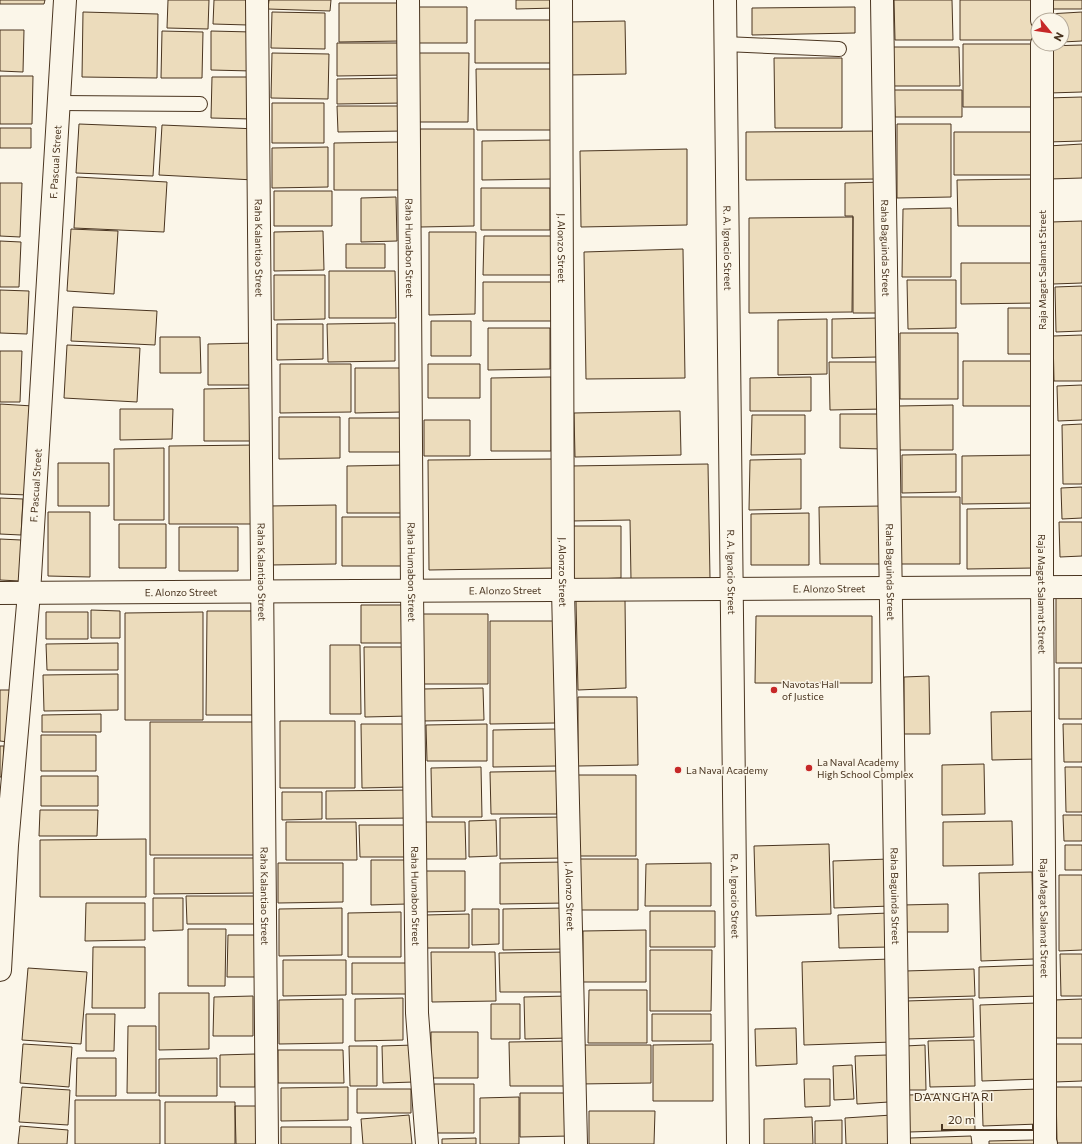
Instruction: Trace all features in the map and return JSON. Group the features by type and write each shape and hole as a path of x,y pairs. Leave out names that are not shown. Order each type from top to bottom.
{"street":[{"name":"F. Pascual Street","path":"0,970 7,844 29,593 65,0"},
{"name":"Raha Kalantiao Street","path":"257,0 267,1144"},
{"name":"Raha Humabon Street","path":"408,0 412,591 417,1013 427,1144"},
{"name":"J. Alonzo Street","path":"561,0 563,590 576,1144"},
{"name":"R. A. Ignacio Street","path":"725,0 738,1144"},
{"name":"Raha Baguinda Street","path":"882,0 899,1144"},
{"path":"1042,0 1042,12"},
{"name":"Raja Magat Salamat Street","path":"1042,52 1042,587 1046,1144"},
{"name":"E. Alonzo Street","path":"0,593 1082,586"}],"lane":[{"path":"725,44 839,49"},
{"path":"59,103 200,104"}],"building":[{"path":"0,0 45,0 44,4 0,4"},
{"path":"168,0 209,0 208,29 167,28"},
{"path":"214,0 249,0 248,25 213,24"},
{"path":"269,0 331,0 330,11 268,9"},
{"path":"516,0 556,0 556,8 516,9"},
{"path":"894,0 952,0 953,40 895,40"},
{"path":"960,0 1034,0 1034,12 1030,12 1030,40 960,40"},
{"path":"1050,0 1082,0 1082,9 1049,9"},
{"path":"339,3 399,3 400,41 339,42"},
{"path":"416,7 467,7 467,43 417,43"},
{"path":"855,7 855,33 752,35 752,8"},
{"path":"83,12 158,14 157,78 82,77"},
{"path":"272,12 325,13 325,49 271,48"},
{"path":"1082,12 1082,41 1070,42 1070,13"},
{"path":"475,20 552,20 552,63 475,63"},
{"path":"625,21 626,74 568,75 567,22"},
{"path":"0,30 24,30 23,72 0,71"},
{"path":"162,31 203,32 202,78 161,78"},
{"path":"211,31 252,32 252,71 211,70"},
{"path":"337,43 404,43 404,75 337,76"},
{"path":"963,44 1030,44 1030,52 1034,52 1034,107 963,107"},
{"path":"1070,45 1082,45 1082,92 1049,93 1047,52 1070,52"},
{"path":"893,47 959,47 960,86 893,86"},
{"path":"272,53 329,54 328,99 271,98"},
{"path":"419,53 469,53 468,122 419,122"},
{"path":"774,58 842,58 842,128 775,128"},
{"path":"476,69 553,69 553,130 477,130"},
{"path":"0,76 33,76 32,124 0,124"},
{"path":"212,77 251,77 251,119 211,118"},
{"path":"404,78 404,103 337,104 337,79"},
{"path":"894,90 962,90 962,117 895,117"},
{"path":"1082,97 1082,141 1047,142 1046,98"},
{"path":"272,103 324,103 324,143 272,143"},
{"path":"337,106 404,106 404,131 338,132"},
{"path":"79,124 156,127 153,176 76,173"},
{"path":"897,124 951,124 951,197 897,198"},
{"path":"162,125 257,129 254,180 159,175"},
{"path":"0,128 31,128 31,148 0,148"},
{"path":"420,129 474,129 474,226 420,227"},
{"path":"880,131 879,179 746,180 746,132"},
{"path":"954,132 1034,132 1034,175 954,175"},
{"path":"553,140 553,179 482,180 482,141"},
{"path":"402,142 402,190 334,190 334,143"},
{"path":"1082,144 1082,178 1049,179 1048,146"},
{"path":"328,147 328,187 272,188 272,148"},
{"path":"687,149 687,225 581,227 580,151"},
{"path":"77,177 167,182 164,232 74,228"},
{"path":"1033,179 1033,226 958,226 957,180"},
{"path":"883,182 884,313 853,313 853,216 845,216 845,183"},
{"path":"0,183 22,183 20,237 0,236"},
{"path":"481,188 550,188 550,230 481,230"},
{"path":"274,191 332,191 332,226 274,226"},
{"path":"396,197 397,241 361,242 361,198"},
{"path":"951,208 951,277 902,277 903,209"},
{"path":"853,217 852,312 749,313 749,218"},
{"path":"1082,221 1082,283 1053,284 1051,222"},
{"path":"71,229 118,231 114,294 67,291"},
{"path":"323,231 324,270 274,271 274,232"},
{"path":"429,232 476,232 475,314 429,315"},
{"path":"484,236 553,236 553,275 483,275"},
{"path":"0,241 21,242 19,287 0,287"},
{"path":"346,244 385,244 385,268 346,268"},
{"path":"683,249 685,378 586,379 584,252"},
{"path":"961,263 1038,263 1039,303 961,304"},
{"path":"329,271 395,271 396,318 329,318"},
{"path":"274,275 325,275 325,319 274,320"},
{"path":"907,280 956,280 956,328 908,329"},
{"path":"483,282 552,282 552,321 483,321"},
{"path":"1082,286 1082,331 1056,332 1055,287"},
{"path":"0,290 29,291 27,334 0,333"},
{"path":"73,307 157,311 155,345 71,341"},
{"path":"1008,308 1036,308 1036,354 1008,354"},
{"path":"878,318 878,357 832,358 832,319"},
{"path":"827,319 827,374 778,375 778,320"},
{"path":"431,321 471,321 471,356 431,356"},
{"path":"395,323 395,361 328,362 327,324"},
{"path":"277,324 323,324 323,359 277,360"},
{"path":"488,328 550,328 550,369 488,370"},
{"path":"900,333 958,333 958,399 900,399"},
{"path":"1082,335 1082,381 1054,381 1053,336"},
{"path":"160,337 200,337 201,373 160,373"},
{"path":"256,343 256,385 208,385 208,344"},
{"path":"67,345 140,348 137,402 64,398"},
{"path":"0,351 22,351 20,402 0,402"},
{"path":"963,361 1038,361 1038,406 963,406"},
{"path":"829,362 883,362 883,409 830,410"},
{"path":"280,364 351,364 351,412 280,413"},
{"path":"428,364 480,364 480,398 428,398"},
{"path":"355,368 402,368 402,412 355,413"},
{"path":"551,377 551,451 491,451 491,378"},
{"path":"811,377 811,411 750,411 750,378"},
{"path":"1082,385 1082,420 1058,421 1057,386"},
{"path":"257,388 257,441 204,441 204,389"},
{"path":"0,404 33,406 29,495 0,494"},
{"path":"953,405 953,450 899,450 899,406"},
{"path":"120,409 173,409 172,439 120,440"},
{"path":"680,411 681,455 575,457 574,413"},
{"path":"840,414 883,414 884,449 840,448"},
{"path":"752,415 805,415 805,454 751,455"},
{"path":"279,417 340,417 340,458 279,459"},
{"path":"349,418 402,418 402,452 349,452"},
{"path":"424,420 470,420 470,456 424,456"},
{"path":"1082,424 1082,484 1063,484 1062,425"},
{"path":"257,445 257,524 169,524 169,446"},
{"path":"164,448 164,520 114,520 114,449"},
{"path":"956,454 956,492 902,493 902,455"},
{"path":"1036,455 1036,503 962,504 962,456"},
{"path":"554,459 554,568 429,570 428,460"},
{"path":"801,459 801,509 749,510 750,460"},
{"path":"58,463 109,463 109,506 58,506"},
{"path":"708,464 710,578 631,580 630,520 571,521 570,466"},
{"path":"406,465 407,513 347,513 347,466"},
{"path":"1082,487 1082,518 1062,519 1061,488"},
{"path":"898,497 960,497 960,564 898,564"},
{"path":"0,498 23,499 21,535 0,534"},
{"path":"336,505 336,564 270,565 269,506"},
{"path":"882,506 882,564 820,564 819,507"},
{"path":"1034,508 1034,568 967,569 967,509"},
{"path":"48,512 90,512 90,577 48,576"},
{"path":"809,513 809,565 751,565 751,514"},
{"path":"342,517 407,517 407,566 342,566"},
{"path":"1059,522 1082,522 1082,556 1060,557"},
{"path":"119,524 166,524 166,568 119,568"},
{"path":"566,526 621,526 621,578 566,580"},
{"path":"179,527 238,527 238,571 179,571"},
{"path":"0,539 21,540 20,581 0,580"},
{"path":"1056,598 1082,598 1082,663 1056,663"},
{"path":"625,600 626,688 578,690 576,601"},
{"path":"361,605 409,605 409,643 361,643"},
{"path":"91,610 120,611 120,638 91,638"},
{"path":"207,611 260,611 260,715 206,715"},
{"path":"46,612 88,612 88,639 46,639"},
{"path":"203,612 203,720 125,720 125,613"},
{"path":"423,614 488,614 488,684 423,684"},
{"path":"756,616 872,616 872,683 755,683"},
{"path":"490,621 555,621 555,723 490,724"},
{"path":"118,643 118,670 47,670 46,644"},
{"path":"330,645 360,645 361,714 330,714"},
{"path":"364,647 409,647 410,716 365,717"},
{"path":"1059,668 1082,668 1082,719 1059,719"},
{"path":"118,674 118,710 44,711 43,675"},
{"path":"929,676 930,734 904,734 904,677"},
{"path":"483,688 484,720 422,721 422,689"},
{"path":"0,690 10,690 8,742 0,741"},
{"path":"578,697 637,697 638,765 578,766"},
{"path":"1038,711 1039,759 992,760 991,712"},
{"path":"101,714 101,732 42,732 42,715"},
{"path":"280,721 355,721 355,788 280,788"},
{"path":"150,722 261,722 261,855 150,855"},
{"path":"361,724 408,724 409,787 362,788"},
{"path":"487,724 487,761 427,761 426,725"},
{"path":"1063,724 1082,724 1082,762 1064,762"},
{"path":"557,729 557,766 493,767 493,730"},
{"path":"41,735 96,735 96,771 41,771"},
{"path":"0,746 4,746 3,777 0,777"},
{"path":"984,764 985,814 942,815 942,765"},
{"path":"481,767 482,817 432,817 431,768"},
{"path":"1065,767 1082,767 1082,812 1066,812"},
{"path":"557,771 557,814 491,814 490,772"},
{"path":"573,775 636,775 636,856 573,856"},
{"path":"41,776 98,776 98,806 41,806"},
{"path":"411,790 410,818 326,819 326,791"},
{"path":"282,792 322,792 322,819 282,820"},
{"path":"40,810 98,810 97,836 39,836"},
{"path":"1063,815 1082,815 1082,841 1064,841"},
{"path":"565,817 565,858 500,859 500,818"},
{"path":"496,820 497,856 469,857 469,821"},
{"path":"1012,821 1013,865 943,866 943,822"},
{"path":"286,822 356,822 357,860 286,860"},
{"path":"425,822 465,822 466,859 426,859"},
{"path":"359,825 409,825 409,857 360,857"},
{"path":"146,839 146,897 40,897 40,840"},
{"path":"829,844 831,914 756,916 754,846"},
{"path":"1065,845 1082,845 1082,870 1065,870"},
{"path":"154,858 259,858 259,893 154,894"},
{"path":"580,859 638,859 638,910 579,910"},
{"path":"889,859 891,906 834,908 833,861"},
{"path":"371,860 407,860 407,904 371,905"},
{"path":"566,862 566,903 500,904 500,863"},
{"path":"278,863 343,863 343,902 278,903"},
{"path":"711,863 711,906 645,906 646,864"},
{"path":"422,871 465,871 465,911 423,912"},
{"path":"1032,872 1034,959 981,961 979,873"},
{"path":"1059,875 1082,875 1082,950 1059,951"},
{"path":"186,896 256,896 256,924 187,924"},
{"path":"153,898 183,898 183,930 153,931"},
{"path":"86,903 145,903 145,940 85,941"},
{"path":"948,904 948,932 903,932 902,905"},
{"path":"342,908 342,955 279,956 279,909"},
{"path":"565,908 565,949 503,950 503,909"},
{"path":"472,909 499,909 499,944 472,945"},
{"path":"650,911 715,911 715,947 650,947"},
{"path":"401,912 401,957 348,957 348,913"},
{"path":"889,913 890,947 839,948 838,915"},
{"path":"469,914 469,948 425,948 425,915"},
{"path":"188,929 226,929 225,986 188,986"},
{"path":"646,930 646,982 583,982 583,931"},
{"path":"228,935 255,935 255,977 227,977"},
{"path":"93,947 145,947 145,1008 92,1008"},
{"path":"650,950 712,950 711,1011 650,1011"},
{"path":"431,952 495,952 496,1001 432,1002"},
{"path":"568,952 568,992 500,992 499,953"},
{"path":"1060,954 1082,954 1082,996 1061,996"},
{"path":"891,959 893,1042 804,1045 802,962"},
{"path":"283,960 346,960 346,995 283,996"},
{"path":"352,963 408,963 407,994 352,994"},
{"path":"1038,965 1039,996 979,998 979,967"},
{"path":"28,968 87,972 81,1044 22,1040"},
{"path":"974,969 975,996 905,998 905,971"},
{"path":"589,990 647,990 647,1043 588,1043"},
{"path":"159,993 209,993 209,1049 159,1050"},
{"path":"253,996 253,1036 213,1036 214,997"},
{"path":"569,996 569,1038 525,1039 524,997"},
{"path":"403,998 403,1040 355,1041 355,999"},
{"path":"343,999 343,1043 279,1044 279,1000"},
{"path":"973,999 974,1037 906,1039 906,1001"},
{"path":"1082,999 1082,1038 1055,1038 1054,1000"},
{"path":"1037,1003 1039,1079 982,1081 980,1005"},
{"path":"491,1004 520,1004 520,1039 491,1039"},
{"path":"86,1014 115,1014 114,1051 86,1051"},
{"path":"652,1014 711,1014 711,1041 652,1041"},
{"path":"128,1026 156,1026 156,1093 127,1093"},
{"path":"796,1028 797,1064 756,1066 755,1029"},
{"path":"431,1032 478,1032 478,1078 431,1078"},
{"path":"974,1040 975,1086 930,1087 928,1041"},
{"path":"570,1041 570,1086 510,1086 509,1042"},
{"path":"23,1044 72,1047 69,1087 20,1083"},
{"path":"713,1044 713,1101 653,1101 653,1045"},
{"path":"1055,1044 1082,1044 1082,1081 1055,1082"},
{"path":"414,1045 414,1082 383,1083 382,1046"},
{"path":"579,1045 651,1045 651,1083 579,1084"},
{"path":"925,1045 926,1090 906,1090 905,1046"},
{"path":"349,1046 377,1046 377,1086 350,1086"},
{"path":"278,1050 343,1050 344,1083 278,1083"},
{"path":"255,1054 255,1087 220,1087 220,1055"},
{"path":"887,1055 889,1102 857,1104 855,1056"},
{"path":"77,1058 116,1058 116,1096 76,1096"},
{"path":"217,1058 217,1096 159,1096 159,1059"},
{"path":"852,1065 854,1099 834,1100 833,1066"},
{"path":"804,1079 830,1079 830,1106 805,1107"},
{"path":"434,1084 474,1084 474,1133 434,1133"},
{"path":"22,1087 70,1090 68,1125 19,1122"},
{"path":"348,1087 348,1120 281,1121 281,1088"},
{"path":"1056,1087 1082,1087 1082,1143 1057,1143"},
{"path":"357,1089 411,1089 411,1113 357,1113"},
{"path":"1038,1089 1039,1124 983,1126 982,1091"},
{"path":"520,1093 570,1093 570,1136 520,1137"},
{"path":"974,1093 975,1130 909,1132 908,1095"},
{"path":"519,1097 519,1144 480,1144 480,1098"},
{"path":"75,1100 160,1100 160,1144 75,1144"},
{"path":"165,1102 235,1102 235,1144 165,1144"},
{"path":"235,1106 260,1106 260,1144 236,1144"},
{"path":"589,1111 655,1111 654,1144 589,1144"},
{"path":"409,1115 412,1144 363,1144 361,1119"},
{"path":"892,1115 893,1144 846,1144 845,1118"},
{"path":"812,1117 813,1144 764,1144 764,1119"},
{"path":"842,1120 842,1144 815,1144 815,1121"},
{"path":"20,1126 68,1130 67,1144 18,1144"},
{"path":"281,1127 351,1127 351,1144 281,1144"},
{"path":"971,1136 972,1144 910,1144 910,1138"},
{"path":"476,1138 476,1144 442,1144 442,1139"},
{"path":"1035,1140 1035,1144 989,1144 989,1141"}],"place":[{"name":"Navotas Hall of Justice","path":"774,690"},
{"name":"La Naval Academy High School Complex","path":"809,768"},
{"name":"La Naval Academy","path":"678,770"}],"district":[{"name":"DAANGHARI","path":"954,1097"}]}
